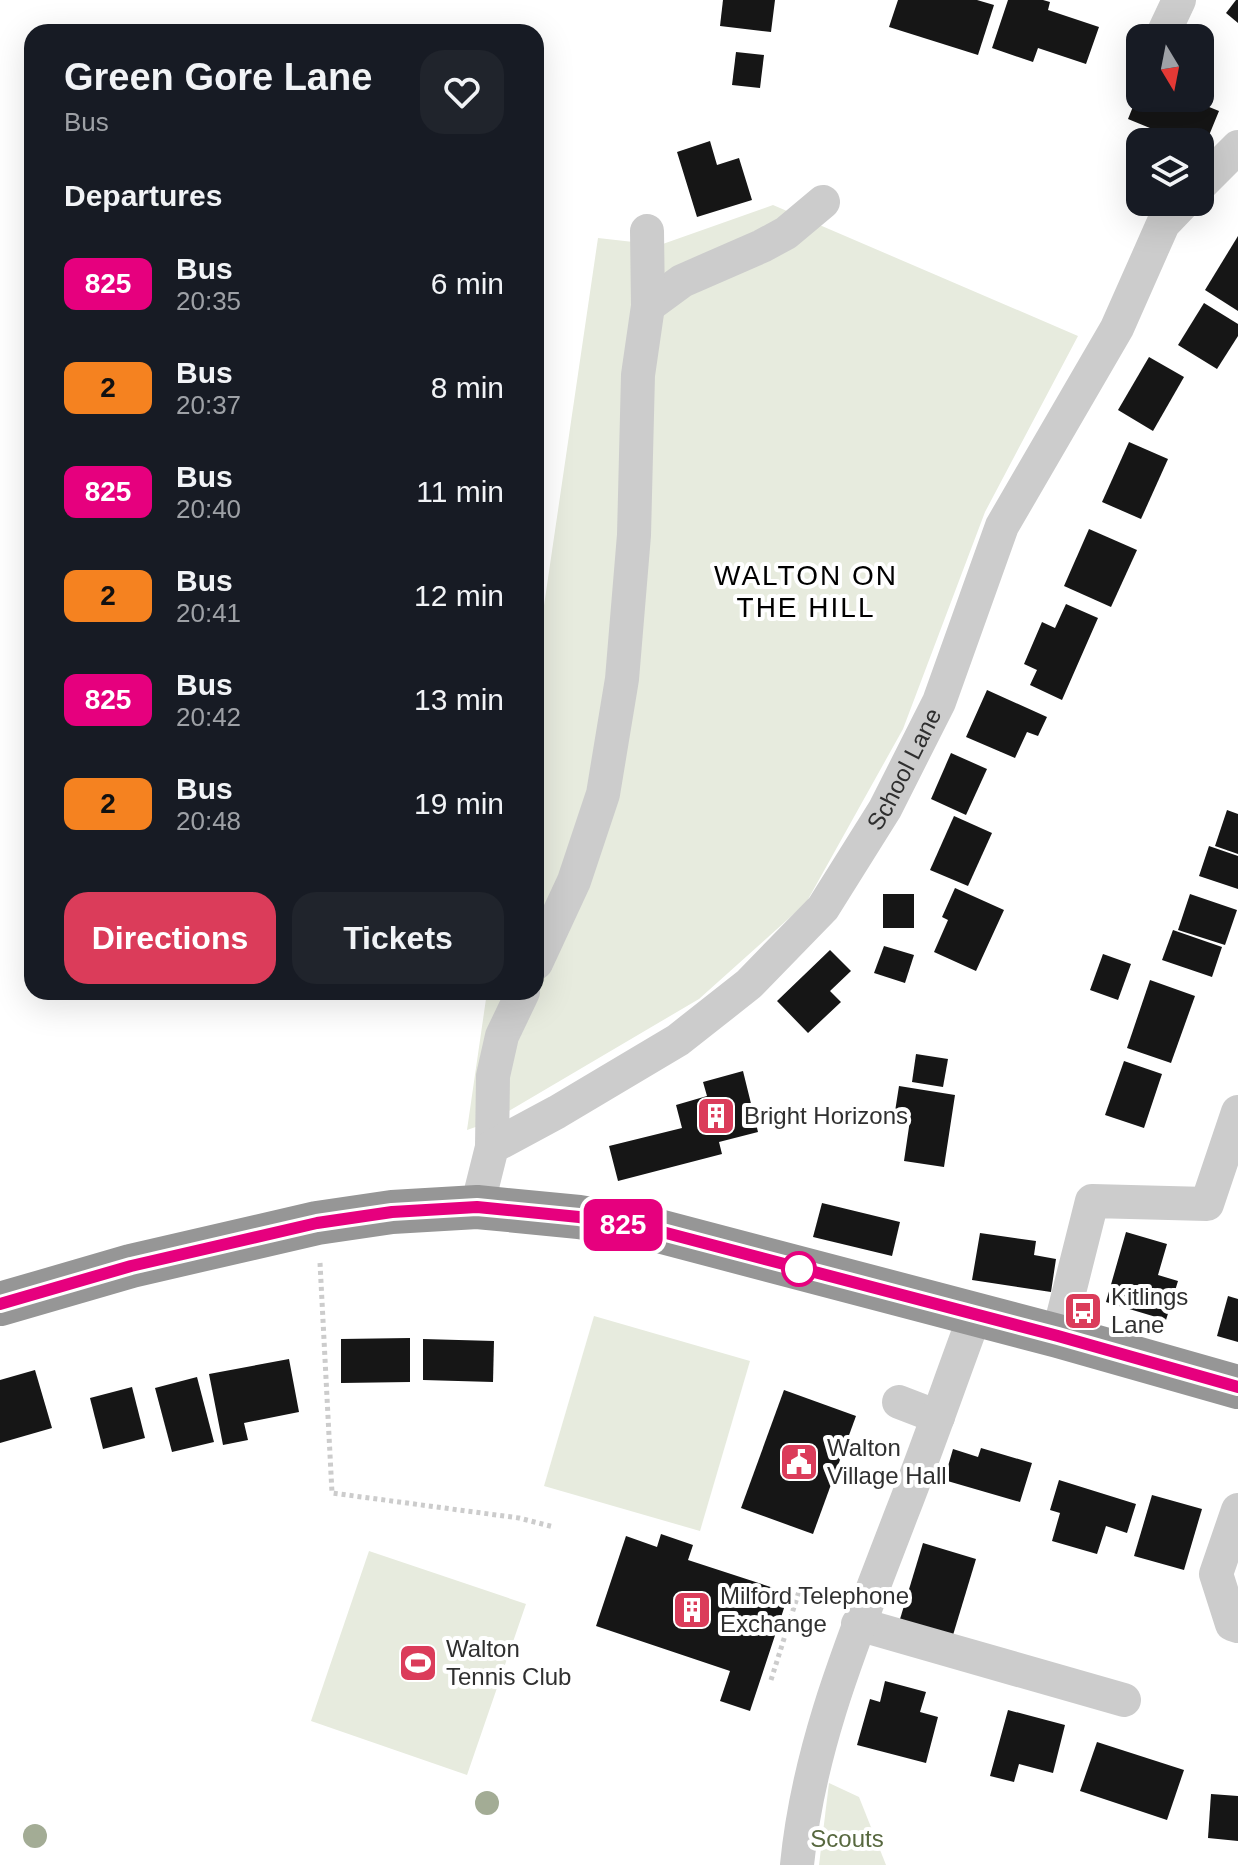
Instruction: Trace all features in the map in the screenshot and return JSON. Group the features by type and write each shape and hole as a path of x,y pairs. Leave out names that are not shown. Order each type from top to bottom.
{"highway":[{"path":"0,1304 131,1266 317,1223 392,1212 477,1207 579,1217 651,1229 1058,1336 1238,1387"}],"street":[{"path":"1168,24 1179,0"},
{"path":"1214,171 1238,147"},
{"path":"648,306 682,281 786,233 823,202"},
{"name":"School Lane","path":"492,1147 678,1040 749,984 823,908 885,809 939,702 1002,526 1117,328 1163,224 1171,216"},
{"path":"544,946 574,881 603,794 622,679 634,535 638,375 648,306 647,231"},
{"path":"477,1207 492,1147 493,1076 502,1036 519,1000"},
{"path":"1058,1336 1092,1201 1207,1204 1238,1112"},
{"path":"797,1865 811,1774 831,1701 975,1315"},
{"path":"899,1402 938,1417"},
{"path":"1238,1510 1216,1574 1232,1624 1238,1626"},
{"path":"858,1624 1124,1700"}],"path":[{"path":"317,1223 332,1493 519,1518 554,1527"},
{"path":"771,1680 801,1585"}],"green space":[{"path":"773,205 1078,336 985,512 903,729 806,903 699,999 490,1122 467,1130 486,1000 544,1000 544,606 598,238 660,245"},
{"path":"594,1316 750,1361 700,1531 544,1486"},
{"name":"Walton Tennis Club","path":"369,1551 526,1604 467,1775 311,1721"},
{"name":"Scouts","path":"829,1783 859,1797 886,1865 819,1865"}],"building":[{"path":"723,0 775,0 771,32 720,26"},
{"path":"898,0 977,0 994,5 978,55 889,27"},
{"path":"1008,0 1050,2 1048,10 1099,27 1086,64 1038,48 1033,62 992,48"},
{"path":"1238,0 1238,23 1226,13"},
{"path":"736,52 764,55 760,88 732,85"},
{"path":"1219,111 1212,128 1150,128 1128,119 1131,112"},
{"path":"710,141 717,165 739,158 752,200 697,217 677,152"},
{"path":"1238,236 1238,311 1205,290"},
{"path":"1204,303 1238,324 1238,336 1217,369 1178,345"},
{"path":"1149,357 1184,377 1153,431 1118,410"},
{"path":"1129,442 1168,459 1141,519 1102,502"},
{"path":"1089,529 1137,550 1111,607 1064,586"},
{"path":"1066,604 1098,618 1062,700 1030,685 1037,670 1024,664 1042,622 1055,628"},
{"path":"987,690 1047,717 1038,736 1027,732 1015,758 966,737"},
{"path":"951,753 987,769 966,815 931,799"},
{"path":"1227,810 1238,814 1238,854 1215,846"},
{"path":"954,816 992,833 968,886 930,870"},
{"path":"1209,846 1238,856 1238,889 1199,876"},
{"path":"955,888 1004,910 976,971 934,952 948,920 942,917"},
{"path":"883,894 914,894 914,928 883,928"},
{"path":"1190,894 1237,910 1225,945 1178,930"},
{"path":"1173,930 1222,947 1212,977 1162,960"},
{"path":"884,946 914,955 905,983 874,973"},
{"path":"830,950 851,971 830,991 841,1002 808,1033 777,1001"},
{"path":"1103,954 1131,964 1118,1000 1090,990"},
{"path":"1150,980 1195,996 1171,1063 1127,1048"},
{"path":"916,1054 948,1059 943,1087 912,1082"},
{"path":"1124,1061 1162,1074 1144,1128 1105,1115"},
{"name":"Bright Horizons","path":"743,1071 758,1132 719,1142 722,1154 618,1181 609,1146 682,1128 676,1105 707,1096 703,1082"},
{"path":"899,1086 955,1095 944,1167 904,1161 910,1120 894,1118"},
{"path":"822,1203 900,1222 892,1256 813,1237"},
{"path":"1126,1232 1167,1244 1158,1275 1178,1281 1166,1320 1106,1302"},
{"path":"980,1233 1036,1241 1034,1255 1056,1259 1051,1292 972,1280"},
{"path":"1228,1296 1238,1299 1238,1342 1217,1336"},
{"path":"410,1338 410,1382 341,1383 341,1339"},
{"path":"423,1339 494,1341 493,1382 423,1380"},
{"path":"289,1359 299,1412 244,1423 248,1440 223,1445 209,1374"},
{"path":"35,1370 52,1428 0,1443 0,1380"},
{"path":"197,1377 214,1442 172,1452 155,1388"},
{"path":"132,1387 145,1438 103,1449 90,1398"},
{"name":"Walton Village Hall","path":"784,1390 856,1416 813,1534 741,1508"},
{"path":"981,1448 1032,1463 1020,1502 944,1480 953,1449 978,1457"},
{"path":"1059,1480 1136,1504 1127,1533 1106,1526 1097,1554 1052,1541 1060,1513 1050,1510"},
{"path":"1152,1495 1202,1509 1184,1570 1134,1556"},
{"name":"Milford Telephone Exchange","path":"661,1534 693,1545 688,1560 789,1593 750,1711 720,1701 730,1671 596,1626 626,1536 657,1547"},
{"path":"923,1543 976,1559 950,1645 897,1629"},
{"path":"885,1681 926,1692 920,1712 938,1717 926,1763 857,1745 870,1699 880,1702"},
{"path":"1008,1710 1065,1725 1053,1773 1019,1764 1014,1782 990,1776"},
{"path":"1097,1742 1184,1770 1167,1820 1080,1791"},
{"path":"1211,1794 1238,1796 1238,1841 1208,1838"}],"bus line":[{"name":"825","path":"0,1304 131,1266 317,1223 392,1212 477,1207 579,1217 651,1229 1058,1336 1238,1387"}],"place":[{"name":"Bright Horizons","path":"716,1116"},
{"name":"Kitlings Lane","path":"1083,1311"},
{"name":"Walton Village Hall","path":"799,1462"},
{"name":"Milford Telephone Exchange","path":"692,1610"},
{"name":"Walton Tennis Club","path":"418,1663"}],"district":[{"name":"WALTON ON THE HILL","path":"806,591"}]}
